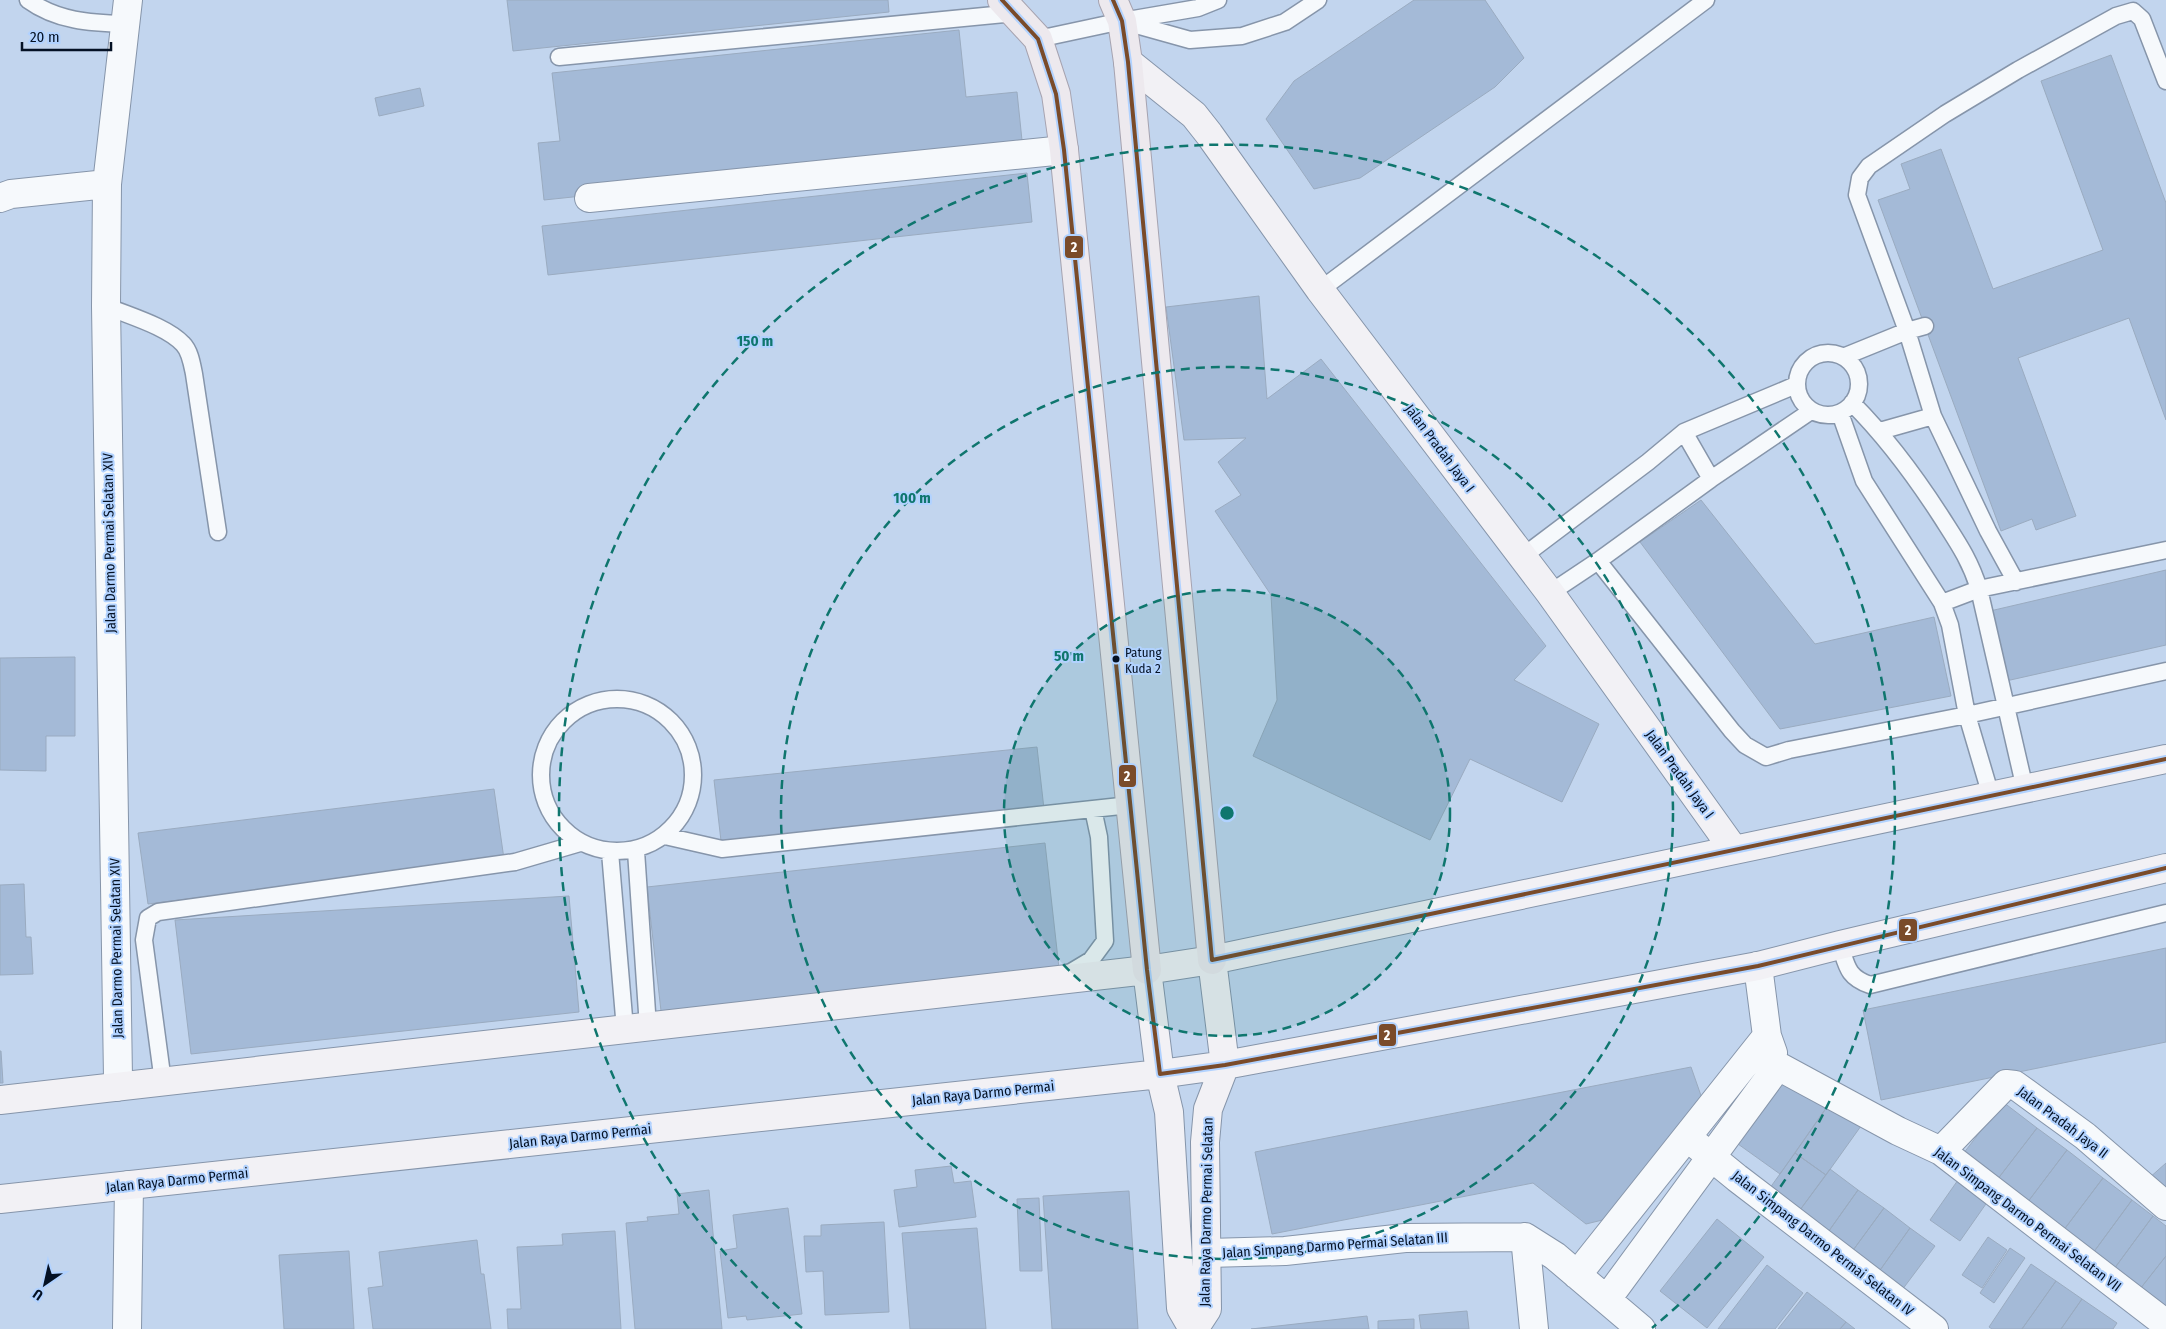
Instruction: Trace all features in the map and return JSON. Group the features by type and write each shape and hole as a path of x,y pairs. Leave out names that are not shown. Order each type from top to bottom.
{"main road":[{"path":"1008,6 1038,39 1056,94 1064,150 1147,970"},
{"path":"1117,11 1128,62 1212,960"}],"street":[{"name":"Jalan Darmo Permai Selatan XIV","path":"116,1087 118,1068 106,306 107,184 126,12"},
{"name":"Jalan Pradah Jaya I","path":"1128,62 1194,115 1209,134 1320,290 1550,593 1734,850"},
{"path":"589,198 1064,150"},
{"path":"0,198 11,194 107,184"},
{"path":"0,1100 116,1087 162,1073 1147,970 1212,960 2166,759"},
{"name":"Jalan Raya Darmo Permai","path":"0,1198 1160,1074 1225,1064 1758,966 2166,868"},
{"path":"1212,960 1225,1064"},
{"path":"1607,1299 1778,1066 1767,1036 1758,966"},
{"name":"Jalan Raya Darmo Permai Selatan","path":"1147,970 1160,1074 1169,1112 1180,1308 1194,1329 1207,1309 1208,1253 1205,1142 1208,1109 1225,1064"},
{"path":"1577,1275 1688,1138 1767,1036"},
{"name":"Jalan Simpang Darmo Permai Selatan VII","path":"1778,1066 1941,1151 2166,1324"},
{"name":"Jalan Pradah Jaya II","path":"1941,1151 2006,1084 2016,1085 2085,1136 2166,1206"},
{"name":"Jalan Simpang Darmo Permai Selatan IV","path":"1688,1138 1934,1329"},
{"path":"127,1329 129,1185"},
{"path":"1525,1237 1555,1256 1641,1329"},
{"path":"1525,1237 1534,1329"},
{"name":"Jalan Simpang Darmo Permai Selatan III","path":"1208,1253 1285,1251 1405,1238 1525,1237"}],"lane":[{"path":"28,0 38,8 60,18 96,23 126,12"},
{"path":"1038,39 1117,11 1198,8 1218,0"},
{"path":"1117,11 1190,40 1242,36 1285,22 1318,0"},
{"path":"1320,290 1706,0"},
{"path":"559,57 1008,6"},
{"path":"2016,582 1988,532 1933,416 1907,331 1857,195 1860,178 1869,166 1945,114 2018,70 2116,16 2134,11 2142,18 2166,81"},
{"path":"106,306 164,330 184,344 191,358 218,532"},
{"path":"1843,357 1907,331 1925,326"},
{"path":"1822,353 1833,353 1843,357 1854,366 1859,380 1859,388 1846,408 1828,415 1812,411 1800,400 1796,386 1798,372 1807,359 1822,353"},
{"path":"1522,557 1648,462 1684,432 1796,386"},
{"path":"1846,408 1880,431 1904,463 1970,563 1979,589 2025,789"},
{"path":"1846,408 1864,481 1942,603 1950,625 1966,715 1991,796"},
{"path":"1550,593 1598,561 1711,479 1812,411"},
{"path":"1880,431 1933,416"},
{"path":"1684,432 1711,479"},
{"path":"1942,603 1979,589 2166,550"},
{"path":"1598,561 1732,731 1745,744 1766,757 1788,750 2006,707 2166,671"},
{"path":"633,698 672,718 693,757 691,801 665,836 636,851 610,852 580,843 548,812 539,769 554,728 588,701 597,700 633,698"},
{"path":"665,836 722,849 1130,804"},
{"path":"636,1024 1071,972 1091,960 1105,941 1099,837 1093,809"},
{"path":"162,1073 144,940 148,918 158,912 515,862 580,843"},
{"path":"636,851 636,1024"},
{"path":"610,852 636,1024"},
{"path":"1840,945 1849,972 1857,980 1870,985 2166,913"}],"building":[{"path":"507,0 888,0 889,12 513,51"},
{"path":"1414,0 1485,0 1524,58 1495,87 1360,178 1314,189 1266,119 1294,81"},
{"path":"959,30 966,97 1017,92 1023,150 544,200 538,143 560,141 552,73"},
{"path":"2111,55 2166,203 2166,420 2129,318 2018,358 2076,516 2036,530 2032,519 2001,531 1878,200 1910,189 1901,164 1941,149 1993,289 2103,250 2041,81"},
{"path":"420,88 424,106 379,116 375,98"},
{"path":"1027,173 1032,222 548,275 542,226"},
{"path":"1259,296 1267,399 1321,359 1546,646 1514,680 1599,724 1562,802 1470,759 1430,840 1253,756 1277,700 1271,595 1215,511 1241,495 1218,462 1246,438 1184,440 1166,307"},
{"path":"1701,500 1815,644 1934,617 1951,696 1780,729 1640,542"},
{"path":"2166,570 2166,645 2006,681 1990,611"},
{"path":"75,657 75,736 46,736 46,771 0,770 0,658"},
{"path":"1037,747 1044,809 721,841 714,780"},
{"path":"494,789 504,859 148,904 138,833"},
{"path":"1045,843 1059,968 661,1011 647,887"},
{"path":"24,884 26,937 31,937 33,974 0,975 0,885"},
{"path":"569,896 579,1012 191,1054 175,920"},
{"path":"2166,948 2166,1042 1881,1100 1863,1010"},
{"path":"1,1051 3,1083 0,1083"},
{"path":"1691,1067 1705,1107 1619,1216 1586,1224 1533,1183 1272,1234 1255,1152"},
{"path":"1788,1075 1829,1104 1780,1174 1738,1144"},
{"path":"2003,1102 2037,1128 1997,1180 1963,1154"},
{"path":"1829,1104 1861,1126 1826,1175 1795,1153"},
{"path":"2037,1128 2067,1150 2027,1203 1997,1180"},
{"path":"2067,1150 2103,1178 2063,1231 2027,1203"},
{"path":"1795,1153 1826,1175 1797,1214 1767,1192"},
{"path":"2166,1163 2166,1201 2148,1179"},
{"path":"951,1166 954,1183 971,1181 976,1217 899,1227 894,1190 917,1187 915,1170"},
{"path":"1830,1169 1858,1190 1826,1235 1797,1214"},
{"path":"2103,1178 2132,1200 2093,1253 2063,1231"},
{"path":"1958,1180 1988,1201 1960,1241 1930,1220"},
{"path":"709,1190 722,1329 635,1329 626,1223 648,1221 647,1217 679,1214 677,1194"},
{"path":"1858,1190 1884,1208 1851,1253 1826,1235"},
{"path":"1129,1191 1138,1329 1052,1329 1043,1196"},
{"path":"1039,1198 1042,1271 1020,1271 1017,1199"},
{"path":"2132,1200 2153,1216 2114,1269 2093,1253"},
{"path":"788,1208 802,1314 747,1320 746,1316 728,1318 720,1251 737,1248 733,1215"},
{"path":"1884,1208 1910,1228 1878,1273 1851,1253"},
{"path":"2153,1216 2166,1226 2166,1256 2140,1289 2114,1269"},
{"path":"1717,1219 1764,1257 1707,1328 1660,1291"},
{"path":"884,1222 889,1312 825,1315 823,1271 806,1272 804,1236 821,1236 821,1225"},
{"path":"977,1228 986,1329 910,1329 902,1233"},
{"path":"1910,1228 1935,1246 1902,1290 1878,1273"},
{"path":"615,1231 621,1329 508,1329 507,1309 521,1309 517,1247 563,1245 562,1234"},
{"path":"1988,1237 2007,1250 1982,1288 1962,1275"},
{"path":"477,1240 481,1274 484,1274 491,1329 373,1329 368,1288 383,1286 379,1252"},
{"path":"2010,1248 2025,1258 1994,1303 1980,1293"},
{"path":"349,1251 354,1329 284,1329 279,1255"},
{"path":"2166,1256 2166,1308 2140,1289"},
{"path":"2031,1264 2056,1281 2022,1329 1992,1329 1989,1327"},
{"path":"1767,1265 1803,1293 1775,1329 1718,1329"},
{"path":"2056,1281 2082,1299 2061,1329 2022,1329"},
{"path":"1807,1292 1846,1322 1840,1329 1778,1329"},
{"path":"2082,1299 2117,1323 2113,1329 2061,1329"},
{"path":"1467,1311 1469,1329 1421,1329 1419,1315"},
{"path":"1367,1316 1369,1329 1251,1329"},
{"path":"1414,1319 1414,1329 1378,1329 1378,1321"},
{"path":"1846,1322 1855,1329 1840,1329"}],"transit line":[{"name":"2","path":"1002,0 1038,39 1056,94 1064,150 1147,970 1160,1074 1225,1065 1758,966 2166,868"},
{"name":"2","path":"1113,0 1122,21 1128,62 1212,960 2166,759"}],"place":[{"name":"Patung Kuda 2","path":"1116,659"}]}
